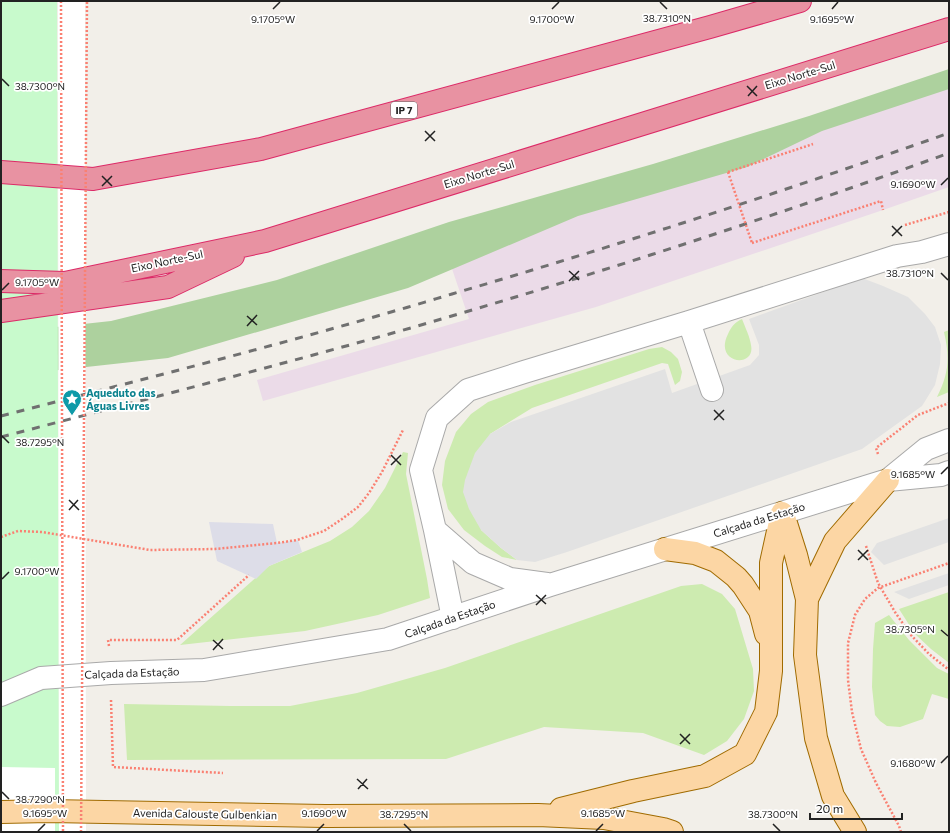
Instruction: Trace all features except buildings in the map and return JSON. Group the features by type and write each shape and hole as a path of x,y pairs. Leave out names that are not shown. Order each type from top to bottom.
{"highway":[{"name":"IP 7","path":"1,172 93,179 261,149 800,1"},
{"name":"Eixo Norte-Sul","path":"1,281 65,283 265,241 949,29"},
{"path":"1,311 168,287 265,241"}],"main road":[{"path":"808,599 835,541 888,480"},
{"path":"782,513 796,555 808,599 805,655 816,738 833,796 855,832"},
{"path":"538,815 633,791 705,776 745,754 766,712 772,654 772,563 782,513"},
{"path":"666,549 695,553 716,561 736,577 743,584 760,611 772,654"},
{"name":"Avenida Calouste Gulbenkian","path":"1,812 50,811 325,816 538,815 604,818 672,832"}],"street":[{"path":"453,618 421,470 437,418 468,390 896,256 922,252 949,244"},
{"path":"922,252 949,261"},
{"path":"689,322 712,390"},
{"name":"Calçada da Estação","path":"888,480 926,449 949,440"},
{"name":"Calçada da Estação","path":"1,695 41,678 111,673 204,670 388,639 550,585 888,480 949,472"},
{"path":"435,530 473,563 510,579 550,585"}],"path":[{"path":"61,1 63,832"},
{"path":"81,832 87,1"},
{"path":"813,144 728,172 752,243 881,201 883,210"},
{"path":"1,537 18,531 42,532 150,550 215,549 297,540"},
{"path":"864,541 878,583 910,634 929,654 949,670"},
{"path":"901,832 876,783 861,749 852,712 848,680 848,643 855,614 865,599 878,588 949,563"},
{"path":"109,650 108,640 177,640 249,575"},
{"path":"111,695 113,767 223,772"}],"shaded area":[{"path":"949,84 949,187 596,307 263,401 257,380 469,319 447,254"},
{"path":"862,278 908,297 925,314 935,327 941,345 940,364 935,385 922,406 862,449 535,562 517,560 481,530 469,509 463,492 465,480 475,453 490,434 511,422 665,369 672,393 750,365 759,355 759,345 749,319"},
{"path":"949,518 949,542 884,565 871,552 877,543"},
{"path":"209,522 273,524 277,543 298,540 302,552 269,566 256,579 217,561"},
{"path":"949,573 949,585 909,599 894,592"}],"green space":[{"path":"1,1 57,1 59,832 1,832"},
{"path":"949,69 949,89 822,131 747,167 578,216 408,288 168,358 41,372 1,333 111,321 277,280 449,222 653,164 809,116"},
{"path":"742,319 749,335 751,353 747,358 736,360 730,357 726,352 725,344 732,327"},
{"path":"949,330 949,392 937,397 946,373 948,358 944,332"},
{"path":"662,347 671,352 678,359 682,372 680,381 675,385 668,364 662,363 532,408 490,434 481,530 517,560 502,557 464,530 448,509 442,485 445,461 456,432 471,414 488,402 535,385 649,349"},
{"path":"403,452 408,453 406,474 430,598 378,615 305,631 180,645 269,566 330,541 352,527 369,511 385,488"},
{"path":"702,584 722,594 735,609 753,669 754,691 744,719 727,741 704,755 643,733 544,727 446,759 127,760 124,704 290,706 357,693 445,668 681,586"},
{"path":"949,592 949,663 915,634 899,609"},
{"path":"889,615 909,640 937,668 949,674 949,699 932,694 923,719 900,727 887,726 875,715 872,687 875,623"}],"pier":[{"name":"Aqueduto das Águas Livres","path":"58,1 85,1 86,832 59,832"},
{"path":"1,767 55,768 55,832 1,832"}],"railway":[{"path":"1,416 396,311 702,217 949,133"},
{"path":"1,437 311,356 481,307 616,266 750,222 949,153"}],"place":[{"name":"Aqueduto das Águas Livres","path":"72,416"}]}
